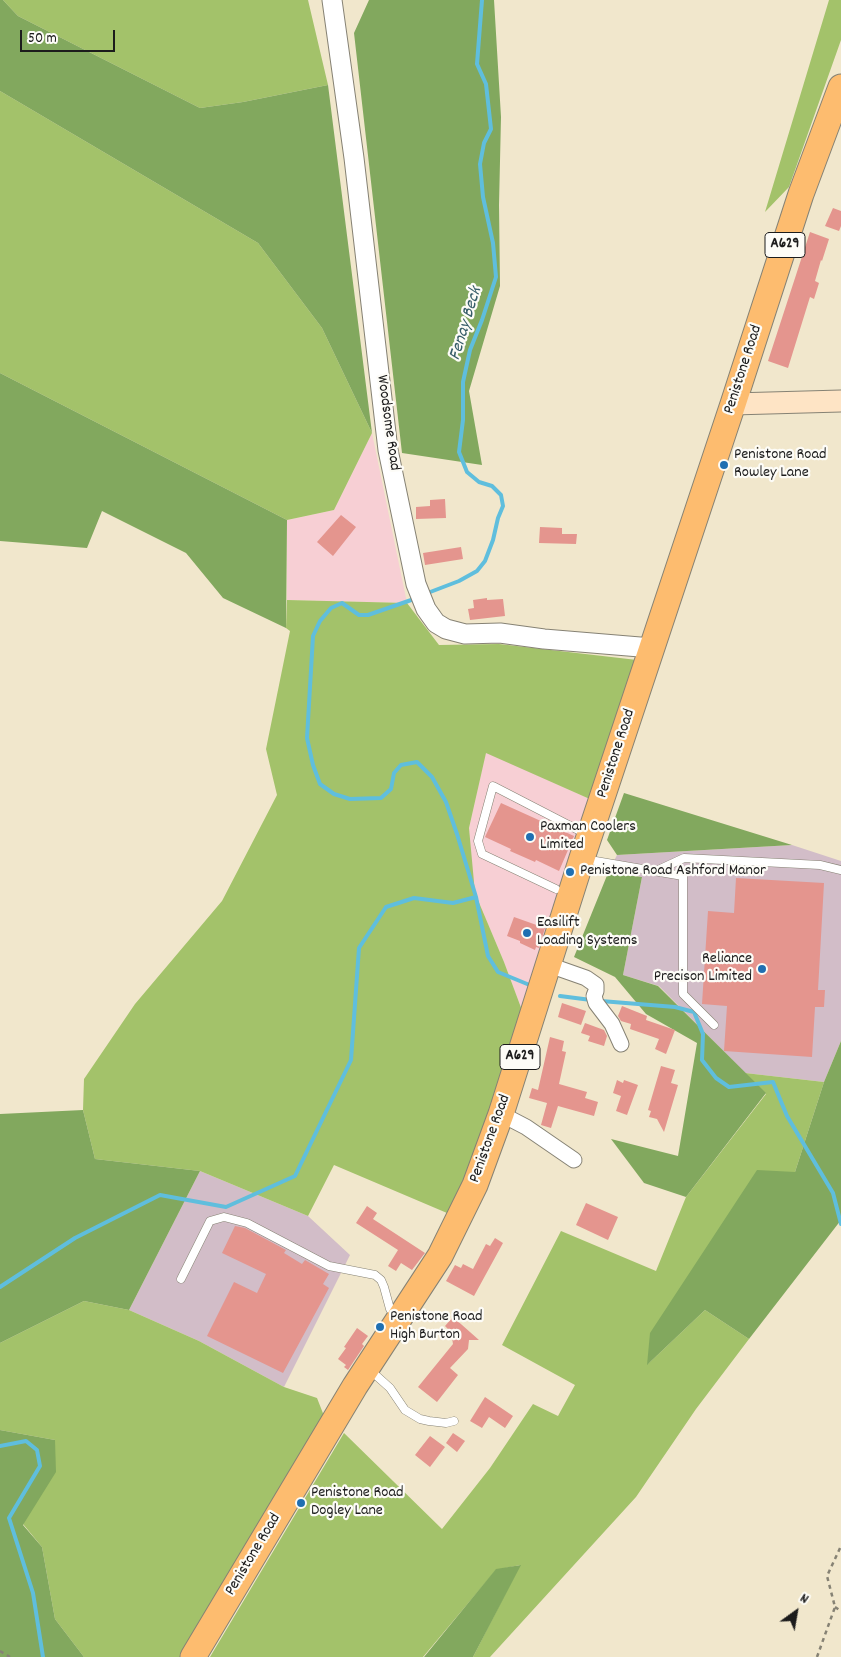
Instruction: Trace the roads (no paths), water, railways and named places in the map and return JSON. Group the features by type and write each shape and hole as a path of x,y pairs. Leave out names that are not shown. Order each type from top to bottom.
{"highway":[{"name":"Penistone Road","path":"193,1657 367,1367 440,1256 475,1185 501,1114 586,847 734,404 801,194 833,130 841,87"}],"main road":[{"path":"734,404 841,401"}],"street":[{"name":"Woodsome Road","path":"332,0 350,129 388,450 416,584 426,609 436,623 446,629 465,634 500,632 544,639 652,648"},
{"path":"549,965 586,978 596,985 595,1000 612,1024 621,1044"},
{"path":"501,1114 526,1127 574,1160"}],"lane":[{"path":"556,890 482,854 478,841 493,786 586,847 656,871 683,876 683,994 714,1025"},
{"path":"656,871 684,858 820,865 841,870"},
{"path":"181,1279 210,1221 224,1217 247,1223 329,1266 375,1275 381,1280 390,1309 398,1318"},
{"path":"367,1367 390,1388 405,1410 420,1419 446,1423 454,1421"}],"waterway":[{"name":"Fenay Beck","path":"425,594 459,581 477,571 485,561 503,506 501,495 492,486 479,482 467,472 459,452 463,420 463,382 470,350 496,277 493,243 483,197 480,164 484,143 491,129 486,84 477,64 482,0"},
{"path":"0,1287 75,1238 160,1195 226,1207 295,1176 351,1060 359,948 386,907 414,898 453,903 476,897 446,802 432,777 417,762 401,765 394,773 391,789 381,798 350,799 334,794 320,784 313,765 307,738 313,636 320,621 331,608 342,603 359,615 368,615 417,598"},
{"path":"476,897 488,956 498,972 532,986"},
{"path":"560,996 591,1000"},
{"path":"601,1001 675,1007 694,1012 703,1034 702,1060 716,1078 729,1087 773,1082 787,1116 833,1193 841,1224"},
{"path":"0,1446 26,1441 37,1450 40,1466 9,1518 33,1593 43,1657"}],"place":[{"name":"Penistone Road Rowley Lane","path":"724,465"},
{"name":"Paxman Coolers Limited","path":"530,837"},
{"name":"Penistone Road Ashford Manor","path":"570,872"},
{"name":"Easilift Loading Systems","path":"527,933"},
{"name":"Reliance Precison Limited","path":"762,969"},
{"name":"Penistone Road High Burton","path":"380,1327"},
{"name":"Penistone Road Dogley Lane","path":"301,1503"}]}
